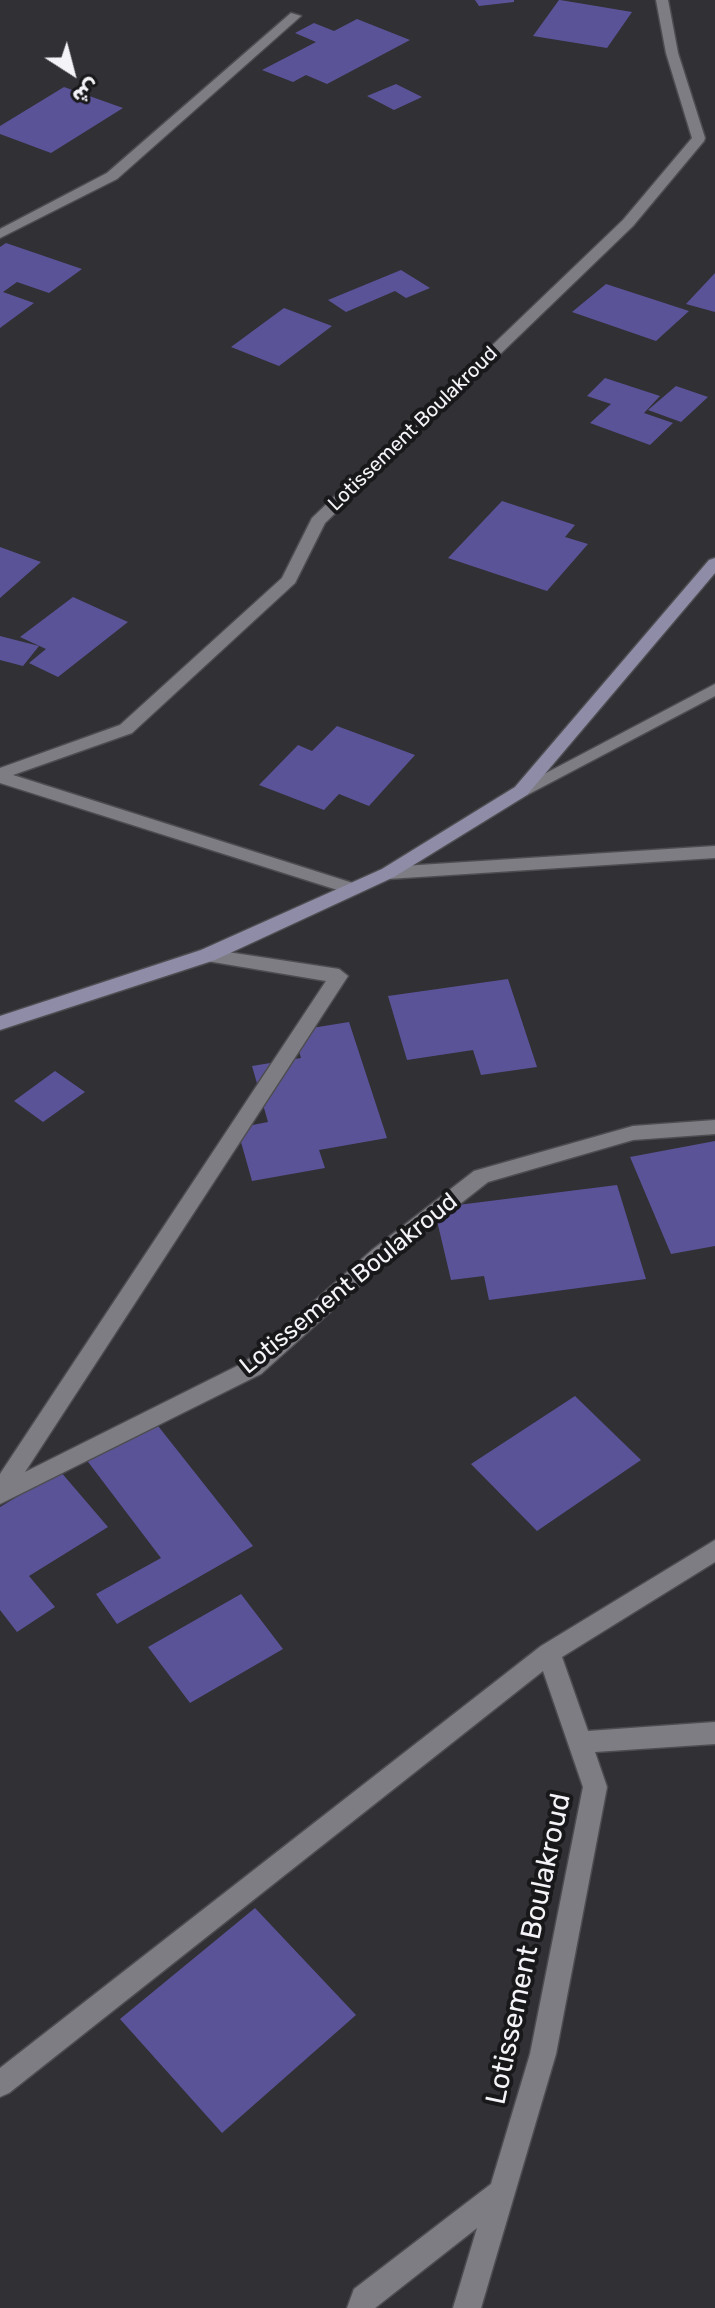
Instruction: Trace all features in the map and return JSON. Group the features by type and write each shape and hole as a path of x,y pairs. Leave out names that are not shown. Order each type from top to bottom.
{"main road":[{"path":"0,1023 208,955 388,873 521,791 715,563"}],"street":[{"name":"Lotissement Boulakroud","path":"0,776 126,729 289,580 318,521 628,223 699,138 672,53 662,0"},
{"path":"0,234 112,176 295,16"},
{"path":"521,791 715,689"},
{"name":"Lotissement Boulakroud","path":"0,776 353,889"},
{"path":"388,873 715,852"},
{"name":"Lotissement Boulakroud","path":"0,1494 339,976 208,955"},
{"name":"Lotissement Boulakroud","path":"0,1494 253,1368 379,1256 481,1176 633,1133 715,1127"},
{"path":"0,2084 549,1653 715,1550"},
{"name":"Lotissement Boulakroud","path":"467,2308 543,2054 595,1787 549,1653"},
{"path":"580,1742 715,1733"},
{"path":"361,2308 364,2299 502,2192"}],"building":[{"path":"475,0 514,0 514,2 479,6"},
{"path":"559,0 632,12 607,48 533,36"},
{"path":"357,19 410,40 327,84 306,75 293,82 262,70 316,42 295,33 314,23 334,31"},
{"path":"396,84 422,97 394,110 367,96"},
{"path":"64,87 123,108 51,153 0,134 0,126"},
{"path":"6,243 82,269 49,293 17,282 3,292 34,303 0,328 0,247"},
{"path":"401,270 430,288 406,298 395,291 346,312 328,300"},
{"path":"715,273 715,312 686,304"},
{"path":"606,284 689,311 656,341 572,312"},
{"path":"284,308 332,326 279,366 231,347"},
{"path":"605,378 660,396 644,413 673,423 650,445 590,423 611,404 587,396"},
{"path":"676,386 708,397 681,422 648,410"},
{"path":"502,501 575,525 565,537 588,544 547,591 448,558"},
{"path":"0,547 41,562 0,598"},
{"path":"73,597 128,622 58,677 29,663 46,649 20,637"},
{"path":"0,636 39,646 23,666 0,660"},
{"path":"337,726 415,755 369,806 339,794 324,810 259,785 298,745 312,751"},
{"path":"508,979 537,1067 481,1075 473,1050 407,1060 388,996"},
{"path":"349,1022 387,1138 319,1150 325,1168 252,1181 237,1128 268,1122 252,1066 301,1058 293,1031"},
{"path":"55,1071 85,1092 43,1122 14,1101"},
{"path":"715,1141 715,1246 671,1254 630,1157"},
{"path":"617,1185 646,1279 489,1300 484,1276 451,1280 434,1208"},
{"path":"575,1396 641,1460 537,1531 471,1464"},
{"path":"147,1412 253,1546 117,1624 96,1594 161,1558 79,1450"},
{"path":"60,1471 108,1527 29,1576 55,1607 17,1632 0,1610 0,1507"},
{"path":"241,1594 283,1649 190,1703 148,1647"},
{"path":"255,1908 356,2015 222,2133 120,2019"}]}
